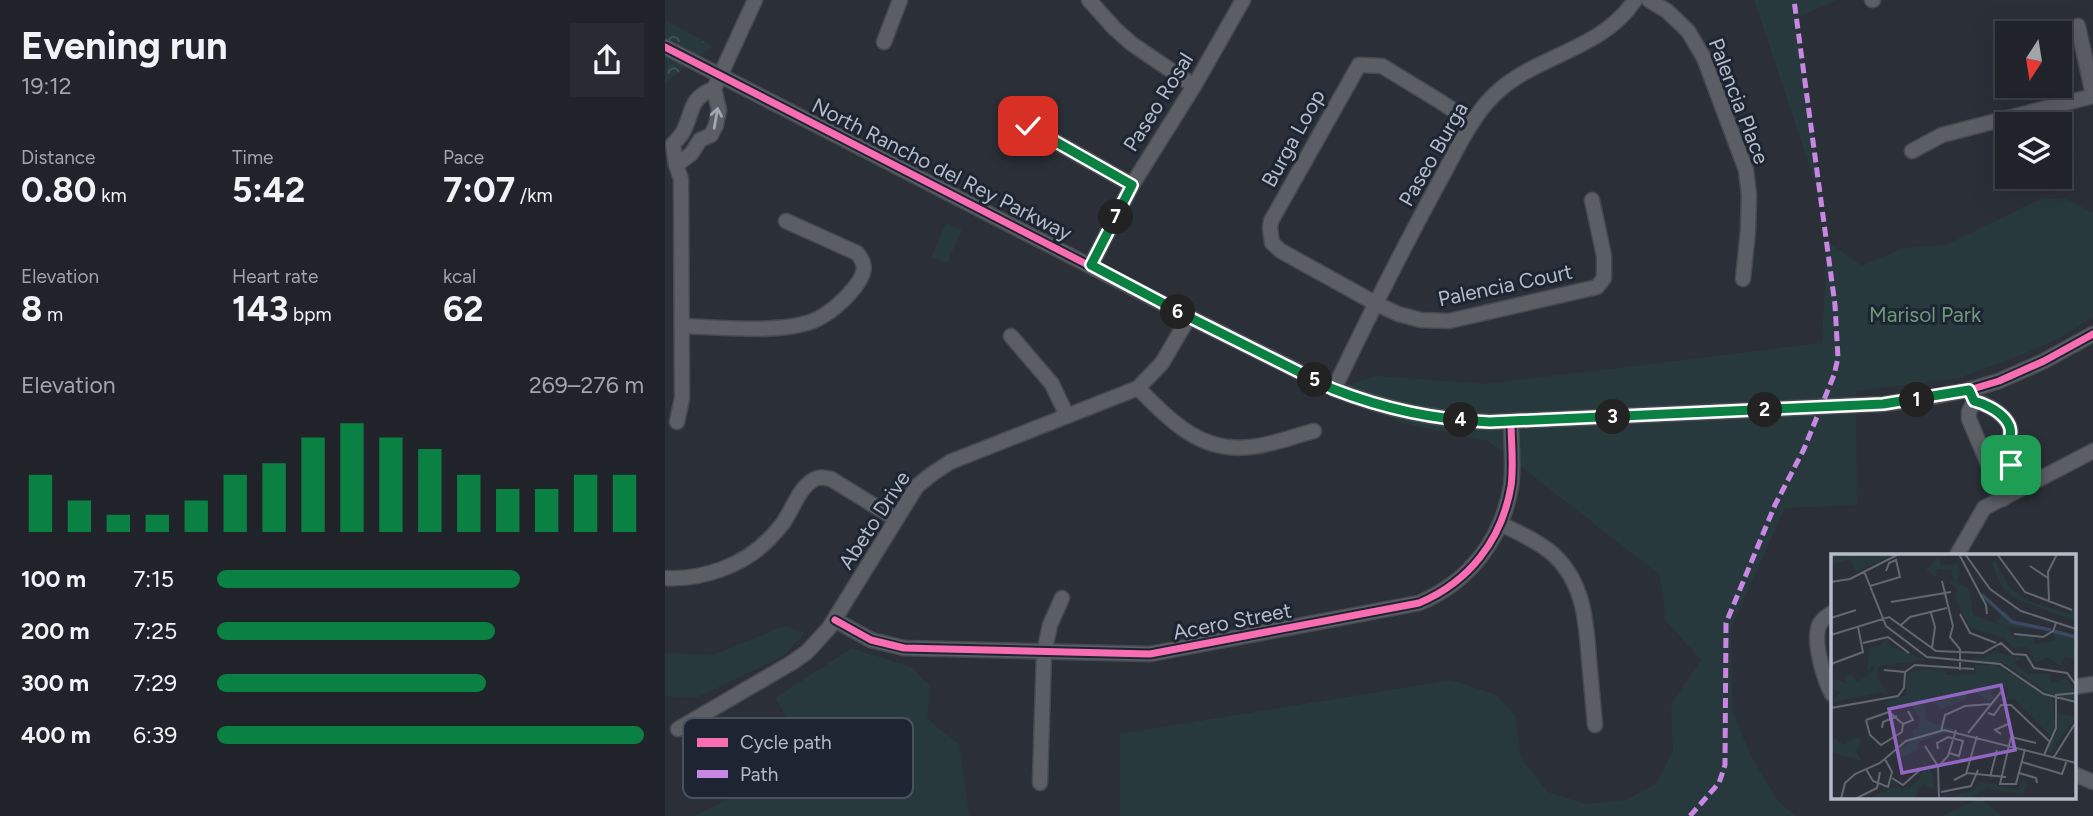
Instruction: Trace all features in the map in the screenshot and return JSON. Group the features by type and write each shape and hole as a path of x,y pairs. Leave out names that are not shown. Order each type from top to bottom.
{"street":[{"path":"677,422 682,398 681,179 670,163 673,144 684,131 695,102 717,82 755,0"},
{"path":"884,41 900,0"},
{"path":"1089,0 1132,44 1194,86"},
{"name":"Paseo Rosal","path":"1091,265 1132,185 1194,86 1243,0"},
{"name":"Paseo Burga","path":"1333,389 1375,303 1472,123 1492,96 1510,81 1601,35 1635,0"},
{"name":"Palencia Place","path":"1649,0 1667,11 1688,31 1704,58 1745,170 1749,195 1743,279"},
{"path":"1912,151 1942,135 2093,95 2078,26"},
{"name":"North Rancho del Rey Parkway","path":"665,47 717,82 1091,265 1333,389 1378,405 1425,416 1468,421 1511,421 1883,404 1971,396 2093,334"},
{"name":"Burga Loop","path":"1375,303 1282,251 1272,243 1271,221 1359,65 1382,66 1472,123"},
{"path":"670,163 691,153 700,140 711,135 719,110 717,82"},
{"path":"1028,126 1132,185"},
{"path":"684,131 700,140"},
{"name":"Palencia Court","path":"1375,303 1409,318 1440,321 1597,287 1604,278 1604,256 1591,200"},
{"path":"682,326 747,328 801,324 824,316 850,294 864,272 863,262 857,253 786,221"},
{"name":"Abeto Drive","path":"697,718 807,652 835,620 917,486 950,462 1138,388 1162,363 1189,317"},
{"path":"1011,336 1052,384 1067,416"},
{"path":"1138,388 1178,426 1198,439 1216,445 1250,447 1314,430"},
{"path":"1984,457 2007,444 2009,427 2005,417 1971,396 1969,419 1984,457 2003,499"},
{"name":"Acero Street","path":"835,620 871,640 904,648 1150,654 1405,607 1433,597 1467,573 1483,555 1501,524 1511,485 1511,421"},
{"path":"2002,449 2022,488"},
{"path":"1958,554 1984,508 2093,450"},
{"path":"665,578 685,578 711,573 756,550 783,523 809,483 820,477 831,479 896,519"},
{"path":"1501,524 1554,555 1570,574 1579,592 1585,611 1595,725"},
{"path":"1040,783 1044,653 1050,625 1062,598"},
{"path":"1831,614 1822,620 1818,629 1820,659 1831,692"},
{"path":"2075,687 2093,684"},
{"name":"Abeto Drive","path":"678,729 683,726"},
{"path":"2075,774 2093,782"}],"green space":[{"path":"1754,0 1837,0 1796,18 1823,207"},
{"path":"665,20 712,46 665,83"},
{"name":"Marisol Park","path":"2042,198 2067,199 2093,213 2093,317 2058,339 1959,378 1856,391 1857,505 1785,508 1731,628 1732,710 1750,754 1777,800 1796,816 1120,816 1120,734 1451,680 1497,695 1515,715 1521,758 1548,792 1586,804 1625,800 1656,784 1673,751 1671,704 1701,660 1666,621 1660,575 1488,441 1398,422 1334,389 1376,376 1486,384 1822,343 1827,241 1862,266 1903,248 1946,245"},
{"path":"946,223 962,230 947,263 931,257"},
{"path":"785,626 805,633 782,657 696,698 665,696 665,653 713,655"},
{"path":"852,648 913,668 930,686 927,719 959,744 969,816 693,816 732,798 913,798 913,718 787,718 775,698"},
{"path":"1980,798 2002,816 1942,816"}],"marked path":[{"path":"1690,816 1719,783 1725,765 1726,623 1775,505 1804,449 1834,375 1838,358 1835,305 1794,0"}],"cycle path":[{"path":"665,47 1334,389 1410,412 1449,419 1490,422 1883,404 1969,390 1999,381 2044,361 2093,334"},
{"path":"835,620 871,640 904,648 1150,654 1419,603 1437,594 1468,571 1491,541 1500,524 1507,506 1512,478 1511,421"}],"route":[{"path":"1028,126 1132,185 1091,265 1189,317 1356,398 1425,416 1490,422 1883,404 1969,390 1974,401 1992,407 2005,417 2009,437 2002,449 2011,465"}]}
